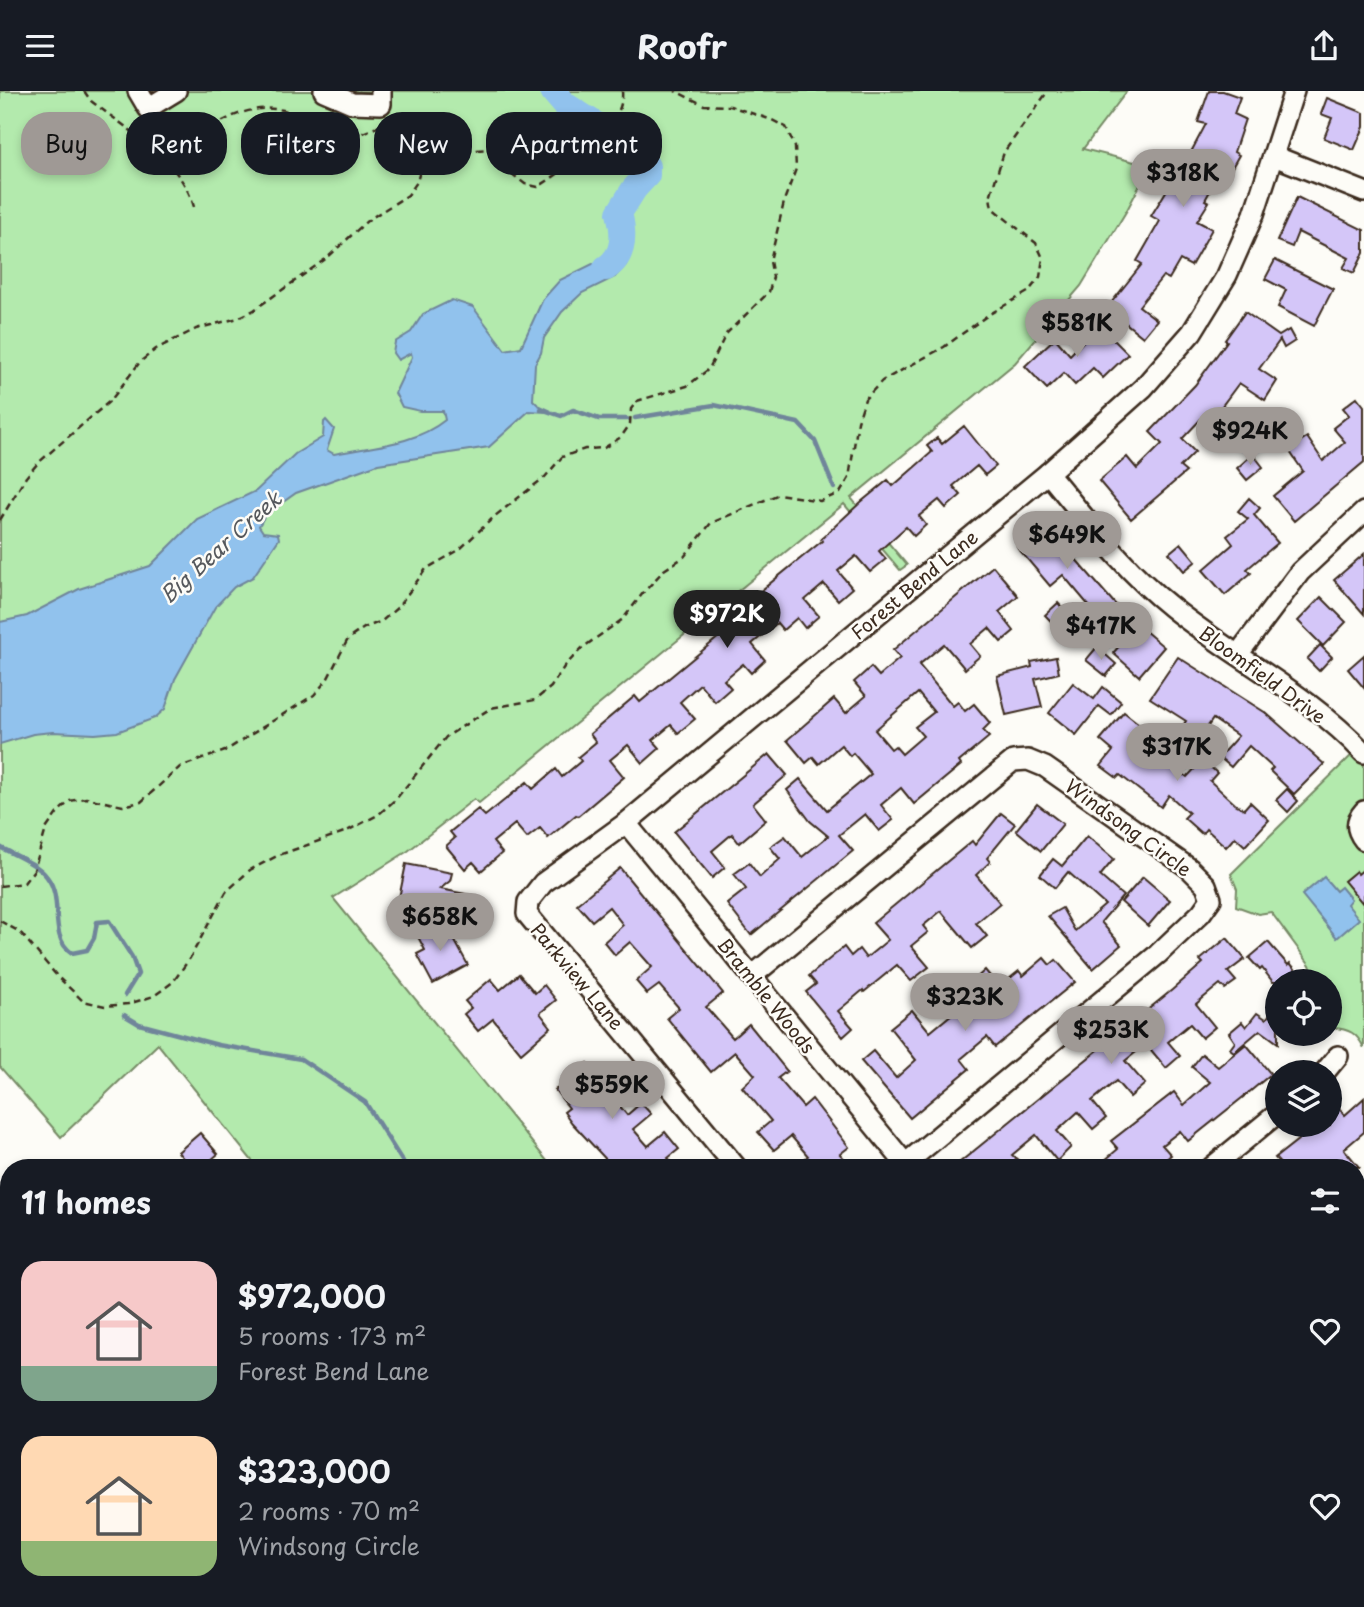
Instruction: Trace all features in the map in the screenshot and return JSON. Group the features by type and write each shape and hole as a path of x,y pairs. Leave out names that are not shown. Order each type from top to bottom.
{"street":[{"path":"138,91 148,108 176,91"},
{"path":"324,91 352,103 381,104 381,91"},
{"name":"Forest Bend Lane","path":"527,915 528,902 543,883 626,823 1048,473 1143,388 1192,332 1241,246 1274,156 1294,91"},
{"path":"1274,156 1364,192"},
{"name":"Bloomfield Drive","path":"1048,473 1122,563 1172,608 1305,702 1364,753"},
{"path":"1238,653 1300,572 1364,512"},
{"name":"Windsong Circle","path":"752,976 1013,761 1028,760 1045,767 1189,868 1206,885 1211,899 1201,913 1158,954 914,1159"},
{"path":"1364,811 1358,818 1357,826 1364,840"},
{"name":"Bramble Woods","path":"626,823 902,1159"},
{"name":"Parkview Lane","path":"527,915 729,1159"},
{"path":"1335,1060 1338,1056"},
{"path":"1222,1159 1265,1124"}],"path":[{"path":"84,91 91,101 126,130"},
{"path":"472,150 493,149 504,156 512,174 525,184 538,187 583,154 616,118 623,101 622,91"},
{"path":"0,886 24,883 34,870 46,829 70,801 86,798 123,806 141,802 180,767 225,751 314,695 327,680 348,639 390,614 426,569 459,550 495,516 545,477 562,457 585,449 604,448 621,437 630,424 631,409 637,401 687,386 709,369 726,334 769,292 774,277 770,261 785,198 796,169 795,147 786,127 772,120 730,106 704,106 675,91"},
{"path":"0,921 20,932 57,976 83,1001 105,1006 128,1004 154,996 173,982 190,958 226,892 250,870 279,855 348,831 378,815 396,799 446,737 491,708 534,700 551,687 564,667 582,648 624,619 643,593 664,570 684,557 711,523 779,494 820,501 840,493 849,478 858,421 865,399 882,381 944,347 988,315 1028,292 1040,277 1043,258 1036,243 992,208 990,197 1004,152 1048,91"},
{"path":"227,116 254,107 283,111 306,118 341,144 352,143 363,133 374,128"},
{"path":"177,175 189,189 194,207"},
{"path":"0,520 26,477 38,463 110,400 140,362 156,349 195,329 238,319 254,310 327,258 368,220 408,195 418,183 420,175"}],"green space":[{"path":"0,91 1127,91 1083,149 1150,166 1081,286 1015,363 851,498 907,565 900,570 844,504 479,803 474,799 408,851 333,898 545,1159 251,1159 158,1044 61,1137 0,1067"},
{"path":"1359,748 1364,753 1364,1048 1352,1033 1342,1029 1342,969 1311,969 1271,912 1258,914 1236,906 1237,889 1231,874"}],"water":[{"path":"624,238 632,246 626,265 615,277 582,293 562,312 544,338 535,364 533,400 549,410 529,411 489,447 378,464 296,493 265,515 259,526 263,532 278,534 279,539 253,577 234,587 215,607 175,679 165,709 155,718 117,732 33,734 0,744 0,622 27,616 79,589 150,566 197,519 256,491 295,454 323,437 326,420 334,429 327,450 334,454 406,440 433,428 445,420 443,411 420,411 402,407 395,393 412,357 411,353 398,360 393,353 395,342 411,332 423,314 452,300 473,307 505,350 521,347 543,299 560,280 601,260 612,244"},
{"path":"1324,877 1336,891 1341,887 1351,899 1347,904 1359,919 1337,938 1302,895"}],"building":[{"path":"1209,91 1223,91 1240,97 1234,114 1245,119 1234,152 1239,155 1226,178 1219,175 1205,200 1209,202 1197,221 1212,229 1191,266 1180,260 1169,279 1163,276 1139,306 1157,320 1143,337 1107,308 1142,264 1137,261 1160,221 1151,216 1173,180 1175,182 1206,124 1198,122"},
{"path":"1327,98 1364,113 1364,127 1354,150 1324,138 1332,118 1321,114"},
{"path":"1297,197 1364,230 1364,253 1354,273 1343,268 1349,258 1298,232 1292,247 1277,241"},
{"path":"1275,260 1333,289 1314,326 1278,307 1286,290 1265,279"},
{"path":"1245,312 1279,336 1289,330 1295,341 1284,348 1280,340 1259,369 1277,381 1265,400 1239,383 1219,410 1232,423 1220,435 1202,418 1182,439 1195,452 1180,467 1186,472 1131,519 1099,481 1127,457 1137,469 1162,444 1150,432 1195,385"},
{"path":"1099,325 1128,354 1103,378 1093,368 1075,385 1064,373 1047,389 1025,366 1055,338 1070,355"},
{"path":"1357,397 1364,406 1364,462 1294,521 1273,496 1303,471 1288,449 1307,437 1323,461 1345,442 1333,428 1349,415 1343,408"},
{"path":"964,426 996,466 985,475 977,466 953,486 961,495 946,508 939,500 919,516 926,525 914,536 906,527 879,551 886,559 870,572 856,556 838,571 852,588 838,600 824,584 805,600 819,616 805,628 797,618 783,630 777,623 752,644 765,660 751,673 743,664 724,680 731,688 715,702 700,684 680,702 695,719 678,733 671,725 653,740 660,748 643,763 628,745 610,760 624,777 578,816 548,838 540,828 527,838 515,824 493,842 502,853 481,871 473,862 465,869 446,846 455,838 450,832 478,809 485,816 527,782 533,789 556,769 562,777 581,761 578,757 596,742 590,734 635,696 640,702 720,636 730,626 725,620 822,541 821,539 861,502 888,480 893,486 932,452 927,446 937,438 942,444"},
{"path":"1253,454 1263,467 1247,480 1237,468"},
{"path":"1249,498 1260,508 1254,515 1278,543 1247,569 1251,573 1225,595 1203,570 1233,544 1227,536 1248,519 1238,511"},
{"path":"1045,524 1122,612 1106,626 1063,575 1050,586 1017,547"},
{"path":"1181,543 1196,561 1184,571 1169,553"},
{"path":"1364,554 1364,614 1334,580"},
{"path":"993,566 1018,596 999,612 1014,631 1001,642 989,628 970,644 980,656 965,669 944,644 919,665 953,706 958,702 965,711 974,704 990,723 983,730 989,737 959,762 961,765 914,804 901,788 881,805 893,820 879,831 865,814 839,835 853,851 751,935 727,904 746,889 734,874 749,863 760,877 780,859 770,847 785,836 802,857 828,836 810,821 787,790 800,779 827,810 871,774 853,753 850,756 841,745 819,764 813,757 806,763 787,740 834,699 846,713 866,696 854,682 871,667 879,676 900,658 893,650","holes":["918,693 934,712 915,727 923,736 902,754 895,746 891,749 875,730"]},
{"path":"1321,597 1346,622 1323,646 1298,621"},
{"path":"1058,603 1076,623 1064,635 1045,615"},
{"path":"1138,625 1164,647 1139,676 1113,653"},
{"path":"1320,645 1332,657 1319,671 1307,659"},
{"path":"1097,647 1116,664 1106,676 1086,660"},
{"path":"1364,655 1364,688 1348,669"},
{"path":"1056,657 1059,673 1035,679 1042,707 1006,715 997,676 1032,667 1031,662"},
{"path":"1178,657 1266,713 1324,764 1294,794 1270,771 1273,768 1249,746 1231,767 1219,757 1238,736 1213,719 1197,742 1180,730 1186,721 1150,698"},
{"path":"1073,683 1094,699 1103,687 1121,702 1111,715 1099,706 1076,735 1049,713"},
{"path":"1124,712 1157,738 1159,735 1174,746 1164,758 1187,777 1203,760 1217,773 1210,781 1235,804 1244,809 1250,802 1269,820 1245,846 1235,837 1226,847 1206,829 1202,834 1184,818 1189,813 1169,795 1161,807 1120,775 1117,778 1101,766 1113,751 1100,740"},
{"path":"769,754 787,775 753,804 766,820 739,843 732,834 712,851 725,867 712,878 674,832"},
{"path":"1287,789 1298,801 1288,812 1276,800"},
{"path":"1037,804 1063,824 1041,851 1016,830"},
{"path":"1001,813 1015,824 987,858 990,862 976,875 1000,903 976,923 987,936 972,948 941,911 923,926 928,932 911,946 929,967 911,981 897,965 864,992 863,990 838,1011 853,1028 843,1037 806,992 816,984 809,976 844,947 851,956 859,949 866,958 888,940 873,923 972,841 975,845"},
{"path":"1087,836 1114,859 1100,876 1123,896 1101,922 1121,945 1093,969 1048,916 1062,908 1075,931 1105,905 1068,872 1055,888 1040,875 1053,859 1062,866"},
{"path":"406,864 452,873 450,881 440,889 471,895 466,917 398,903"},
{"path":"620,868 723,993 706,1007 733,1038 749,1024 787,1071 778,1078 803,1107 812,1099 849,1147 840,1154 845,1159 804,1159 808,1156 791,1136 774,1150 758,1132 771,1121 742,1087 755,1075 735,1052 711,1072 667,1018 679,1008 659,985 647,994 636,981 652,967 630,942 615,955 604,942 623,925 609,907 592,921 577,904"},
{"path":"1364,869 1364,905 1344,881 1356,871 1358,874"},
{"path":"1143,877 1170,900 1148,926 1121,902"},
{"path":"444,921 468,965 433,984 417,954 425,950 417,935"},
{"path":"1227,938 1245,959 1228,972 1236,981 1225,989 1220,984 1196,1004 1215,1027 1202,1038 1190,1024 1168,1042 1180,1056 1166,1068 1146,1044 1125,1061 1145,1084 1130,1097 1116,1081 1092,1101 1106,1118 1093,1129 1078,1112 1057,1131 1071,1147 1059,1159 1055,1159 1036,1135 1012,1155 1017,1159 964,1159 1172,990 1203,963 1200,960"},
{"path":"1268,942 1288,965 1290,963 1295,969 1265,969 1265,972 1249,958"},
{"path":"1044,958 1050,965 1056,960 1075,982 995,1047 987,1037 961,1059 969,1069 910,1118 861,1061 873,1051 896,1078 916,1060 890,1028 912,1010 930,1032 981,990 973,981 985,970 999,987 1019,971 1023,976"},
{"path":"519,974 535,993 544,985 556,1000 540,1013 551,1027 521,1053 493,1019 478,1031 464,1014 471,1008 465,1001 491,979 500,990"},
{"path":"1257,1013 1265,1018 1265,1034 1260,1030 1234,1052 1230,1049 1235,1042 1229,1033 1242,1022 1246,1027"},
{"path":"1246,1044 1265,1067 1265,1079 1188,1141 1180,1131 1162,1145 1171,1155 1166,1159 1106,1159 1118,1149 1111,1141 1174,1092 1184,1105 1210,1082 1192,1067 1202,1054 1218,1067"},
{"path":"588,1063 600,1077 612,1067 624,1082 609,1093 627,1115 641,1103 651,1114 633,1129 648,1146 665,1132 679,1149 669,1159 606,1159 572,1123 564,1112 569,1108 555,1090"},
{"path":"1364,1098 1364,1132 1344,1149 1352,1159 1275,1158 1302,1137 1342,1137 1342,1112 1345,1115"},
{"path":"200,1133 218,1154 212,1159 184,1159 178,1152"}],"waterway":[{"name":"Big Bear Creek","path":"553,91 565,105 636,150 647,166 647,175 634,189 619,213 622,243 617,257 606,268"},
{"path":"635,418 714,405 798,423 815,441 834,488"},
{"path":"541,409 561,416 573,410 599,419 627,419"},
{"path":"0,847 32,864 47,877 55,896 60,937 64,946 72,953 87,950 94,938 97,922 109,921 132,957 138,974 125,995"},
{"path":"124,1015 139,1024 218,1045 301,1059 365,1102 401,1159"}]}
